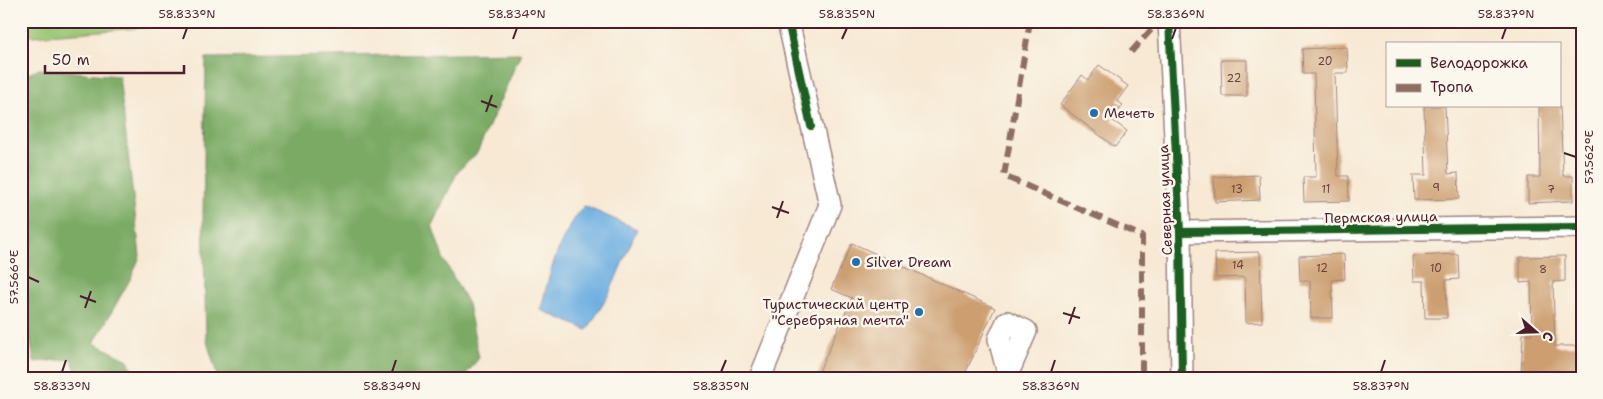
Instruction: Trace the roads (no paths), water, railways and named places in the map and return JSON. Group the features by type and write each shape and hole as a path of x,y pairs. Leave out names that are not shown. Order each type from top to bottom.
{"street":[{"path":"760,378 830,205 788,21"},
{"name":"Северная улица","path":"1169,21 1180,232 1182,378"},
{"name":"Пермская улица","path":"1180,232 1582,227"}],"water":[{"path":"584,206 637,229 608,296 587,330 541,310 556,255 568,230"}],"place":[{"name":"Мечеть","path":"1094,113"},
{"name":"Silver Dream","path":"856,262"},
{"name":"Туристический центр \"Серебряная мечта\"","path":"919,312"}]}
